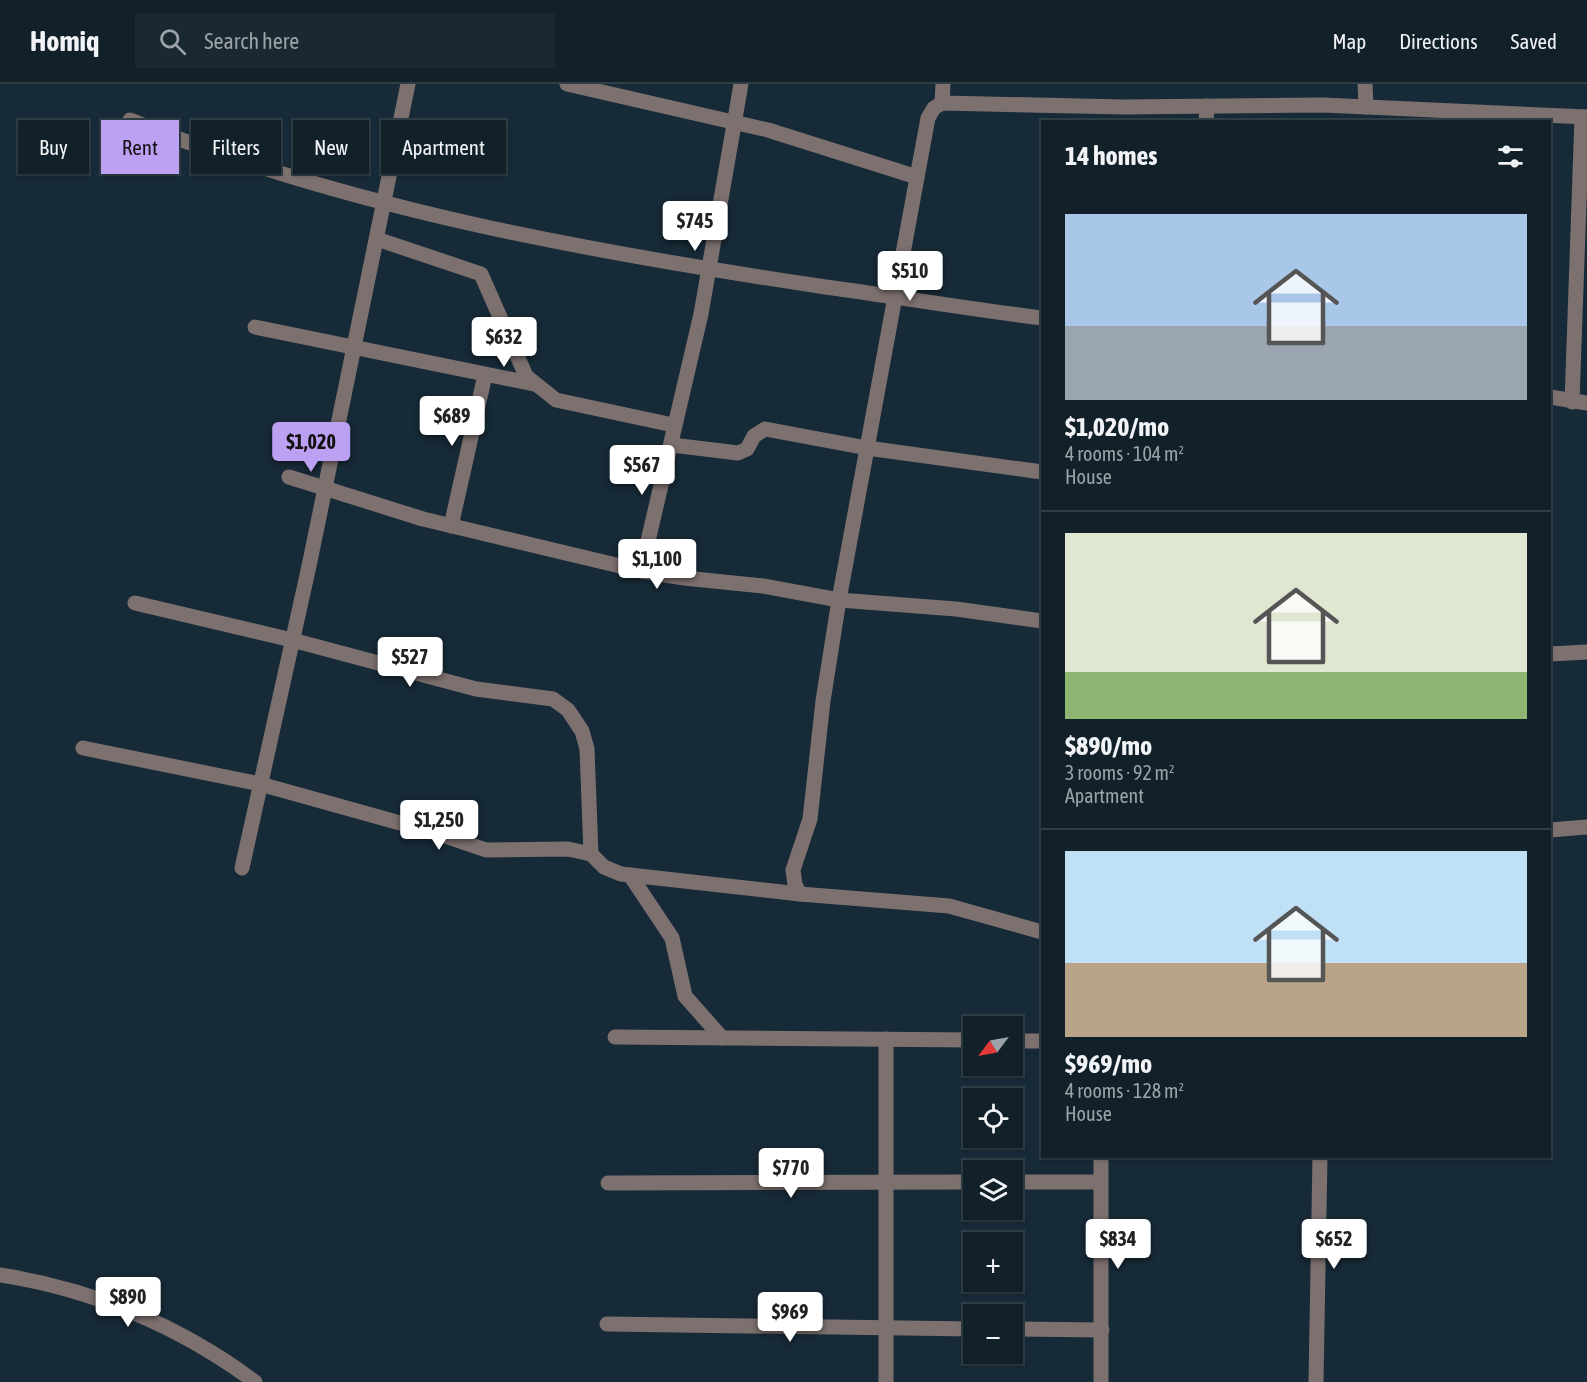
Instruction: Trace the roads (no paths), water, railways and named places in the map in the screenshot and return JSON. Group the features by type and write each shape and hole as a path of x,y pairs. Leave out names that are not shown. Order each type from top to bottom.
{"street":[{"path":"242,868 325,488 408,84"},
{"path":"567,84 768,130 917,177"},
{"path":"641,571 672,445 673,425 701,314 741,84"},
{"path":"942,103 944,84"},
{"path":"1365,84 1366,107"},
{"path":"800,894 795,885 793,870 810,819 823,701 839,600 928,118 934,108 942,103 1124,108 1207,114 1366,107 1415,116 1584,117 1579,403 1551,397"},
{"path":"179,140 384,202 564,245 709,269 1041,318"},
{"path":"377,239 481,274 526,376 556,400 673,425"},
{"path":"255,327 537,385"},
{"path":"451,526 485,375"},
{"path":"672,445 738,453 747,450 754,436 765,429 867,448 1041,472"},
{"path":"289,477 451,526 641,571 763,586 839,600 956,609 1041,621"},
{"path":"135,603 292,640 476,689 553,699 568,710 582,731 587,749 591,854"},
{"path":"1551,654 1587,652"},
{"path":"83,748 260,784 436,833 486,850 568,849 591,854 604,867 630,875 800,894 950,906 1041,932"},
{"path":"1551,830 1587,827"},
{"path":"630,875 672,938 685,996 722,1038"},
{"path":"1011,923 1041,919"},
{"path":"615,1037 963,1040"},
{"path":"886,1039 886,1382"},
{"path":"1023,1041 1041,1041"},
{"path":"1101,1158 1101,1382"},
{"path":"1316,1382 1320,1158"},
{"path":"608,1183 963,1182"},
{"path":"1023,1182 1100,1182"},
{"path":"0,1275 61,1288 134,1313 196,1343 255,1382"},
{"path":"607,1324 963,1329"},
{"path":"1023,1329 1102,1330"}]}
